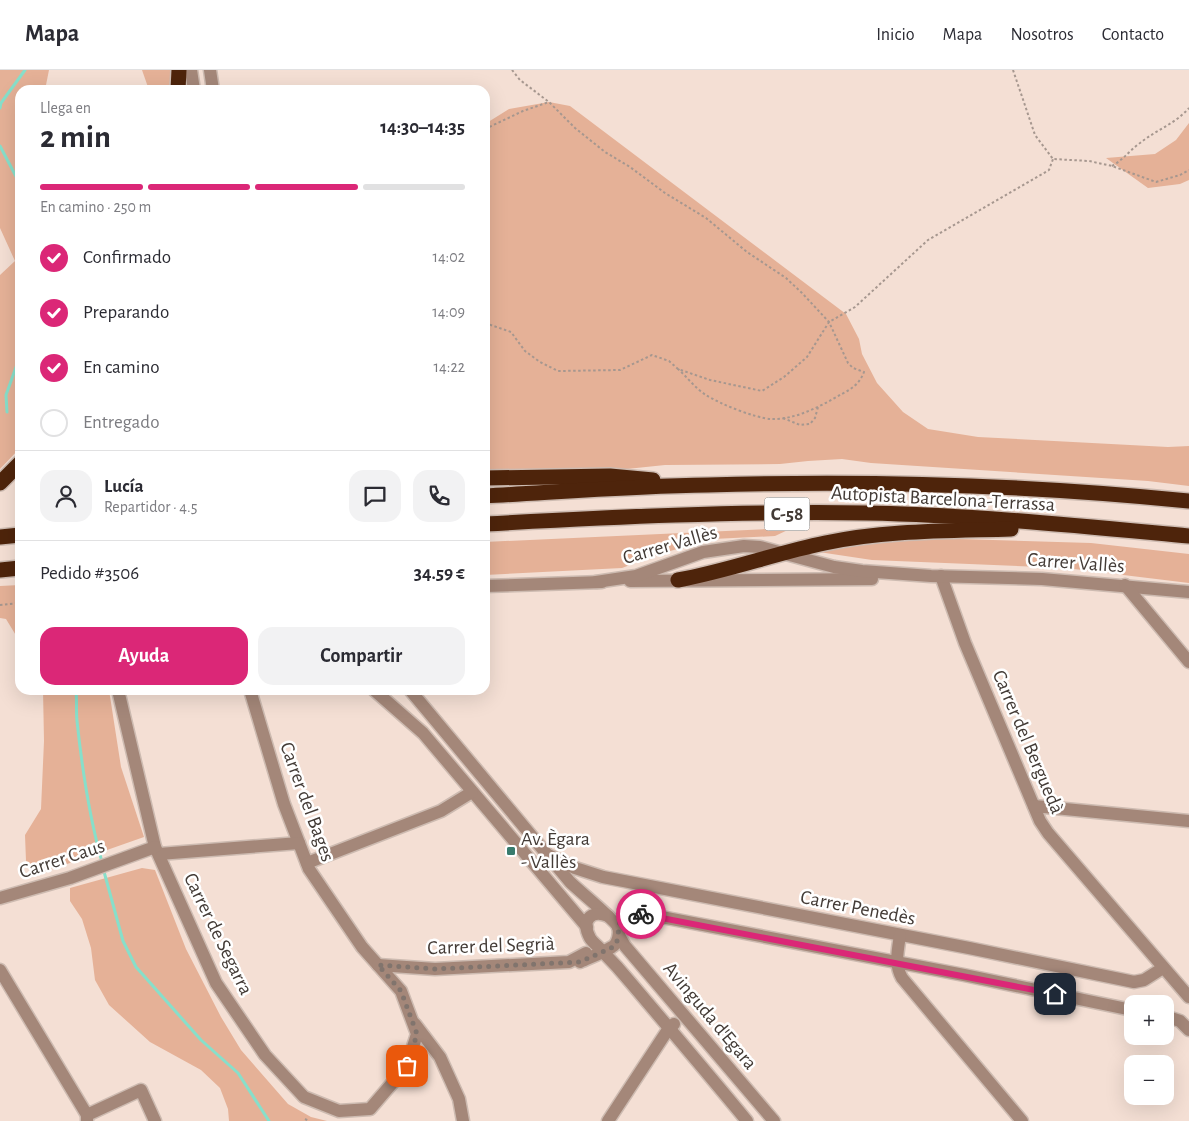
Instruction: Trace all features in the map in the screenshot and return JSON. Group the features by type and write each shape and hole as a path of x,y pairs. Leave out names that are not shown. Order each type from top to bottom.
{"highway":[{"path":"178,85 179,70"},
{"path":"0,483 15,468"},
{"path":"490,478 610,476 707,484"},
{"name":"Autopista Barcelona-Terrassa","path":"490,496 707,484 862,483 1000,486 1103,492 1189,501"},
{"name":"Autopista Barcelona-Terrassa","path":"490,524 595,518 857,513 980,518 1189,536"},
{"path":"678,580 827,542 886,533 1089,526"},
{"path":"0,537 15,536"},
{"path":"0,570 15,568"},
{"path":"0,580 15,579"}],"street":[{"path":"192,70 194,85"},
{"path":"210,70 212,85"},
{"name":"Carrer Vallès","path":"596,582 636,576 689,556 717,549 744,546 783,553 834,567 862,571 936,576 1012,577 1125,585 1189,592"},
{"name":"Carrer Vallès","path":"490,586 678,580 889,579 936,576"},
{"name":"Carrer del Berguedà","path":"936,576 1040,821 1048,833 1189,997"},
{"path":"1125,585 1189,662"},
{"name":"Carrer de Segarra","path":"119,695 157,850 216,983 265,1056 304,1097 339,1111 370,1109"},
{"name":"Carrer del Bages","path":"251,695 284,804 307,863 362,947 401,991 417,1034 407,1066 370,1109"},
{"name":"Avinguda d'Egara","path":"380,695 423,733 748,1121"},
{"name":"Avinguda d'Egara","path":"414,695 546,854 582,894 614,920 625,946 774,1121"},
{"path":"307,863 441,812 472,792"},
{"path":"1034,806 1189,821"},
{"path":"157,850 299,842"},
{"name":"Carrer Caus","path":"0,898 70,878 136,853 157,850"},
{"name":"Carrer Penedès","path":"546,854 575,868 603,877 1134,982 1144,980 1163,968"},
{"path":"608,916 602,913 592,914 588,919 597,942 613,947 617,941 620,920 624,915 631,913 651,914 1124,1008"},
{"path":"900,935 897,962 898,971 902,978 1022,1121"},
{"name":"Carrer del Segrià","path":"575,962 586,953 590,941 597,942"},
{"name":"Carrer del Segrià","path":"575,962 597,942"},
{"name":"Carrer del Segrià","path":"378,965 435,969 575,962 607,964 619,969"},
{"path":"0,970 87,1118 141,1090 155,1121"},
{"path":"608,1121 669,1028 684,1015"},
{"name":"Carrer del Bages","path":"411,1018 440,1057 458,1099 463,1121"},
{"path":"1174,1018 1180,1020 1189,1030"}],"path":[{"path":"490,325 511,332 526,351 540,362 558,371 620,370 652,355 669,361 705,395 748,413 771,419 789,417 818,408 851,390 861,380 864,372 853,368 848,363 829,322 786,278 747,252 706,218 665,193 630,167 605,152 575,128 549,102 520,80 512,70"},
{"path":"1013,70 1035,135 1053,159 1112,166 1156,182 1180,175 1189,170"},
{"path":"490,127 523,111 549,102"},
{"path":"1112,166 1122,160 1139,143 1182,117 1189,108"},
{"path":"678,369 710,380 762,391 784,377 807,357 829,322 855,307 928,240 1049,170 1053,159"},
{"path":"782,418 800,426 810,424 815,418 818,408"},
{"path":"0,605 15,604"},
{"path":"304,1119 309,1121"}],"shaded area":[{"path":"0,70 49,70 46,85 15,85 15,261 0,228"},
{"path":"142,70 171,70 170,85 147,85"},
{"path":"549,102 570,106 846,314 859,339 862,354 877,383 903,412 928,429 978,437 1168,447 1189,446 1189,486 1148,481 871,463 842,459 780,464 665,465 598,472 490,478 490,121 509,109"},
{"path":"1189,123 1189,180 1180,184 1148,188 1106,158 1155,154 1176,140"},
{"path":"15,261 15,453 0,469 0,275"},
{"path":"792,528 775,536 713,539 656,555 622,568 490,575 490,542"},
{"path":"893,537 1091,543 1189,554 1189,583 1066,568 872,560 812,551"},
{"path":"15,585 15,634 6,619 0,618 0,586"},
{"path":"43,695 110,695 121,767 144,837 33,876 26,861 25,835 41,809 44,741"},
{"path":"142,868 155,870 186,949 221,1017 241,1050 288,1104 311,1117 327,1121 229,1121 228,1109 220,1088 201,1070 150,1042 109,1005 95,980 91,948 82,919 70,901 70,888"}],"waterway":[{"path":"0,108 1,103 25,70"},
{"path":"0,146 15,174"},
{"path":"7,412 6,395 15,370"},
{"path":"76,695 77,721 84,774 93,827 102,862"},
{"path":"103,868 123,941 136,967 201,1040 238,1073 269,1121"}],"way so far":[{"path":"407,1066 417,1034 401,991 378,965 435,969 580,962 613,947 617,941 620,920 624,915 631,913 641,914"}],"place":[{"name":"Av. Ègara - Vallès","path":"511,851"}],"route":[{"path":"641,914 651,914 1055,994"}]}
